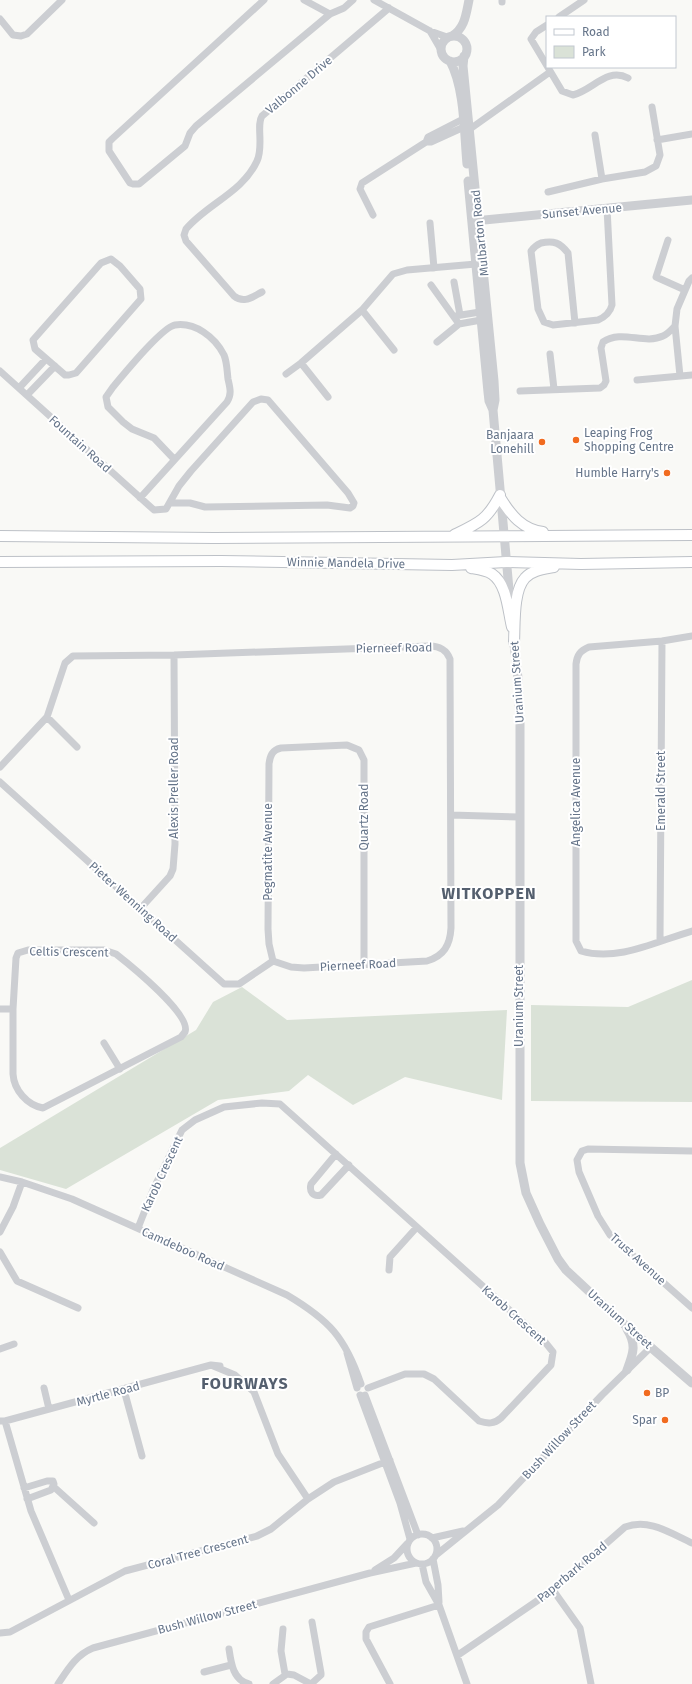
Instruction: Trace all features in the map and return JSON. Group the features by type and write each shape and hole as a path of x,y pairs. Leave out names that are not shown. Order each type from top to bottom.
{"main road":[{"path":"450,536 484,519 501,497 512,516 525,526 537,531 570,535"},
{"name":"Winnie Mandela Drive","path":"0,536 214,538 692,535"},
{"name":"Winnie Mandela Drive","path":"0,562 222,561 452,565 506,562 581,564 692,562"},
{"path":"514,642 517,598 519,588 526,577 534,572 547,568 581,564"},
{"path":"452,565 487,572 498,579 503,590 512,628"}],"street":[{"path":"0,19 13,35 23,36 27,34 62,0"},
{"path":"264,0 109,142 109,150 130,183 139,184 182,148 187,142 190,133 196,126 330,14 344,8 353,0"},
{"path":"304,0 330,14"},
{"path":"374,0 430,31 450,37 457,36 465,42"},
{"path":"441,50 441,45 460,30 464,22 469,0"},
{"path":"560,16 584,0"},
{"name":"Valbonne Drive","path":"262,292 246,300 239,300 186,241 184,235 186,229 250,174 257,160 261,147 260,124 262,116 389,8"},
{"name":"Mulbarton Road","path":"464,22 466,47 463,66 465,126"},
{"path":"546,26 536,32 531,39 546,65"},
{"name":"Mulbarton Road","path":"430,31 446,59 450,61 457,78 465,126 494,381 495,400 493,410 506,562"},
{"path":"450,61 455,62 464,56"},
{"path":"548,68 562,91 574,95 613,74 621,74 628,78"},
{"path":"373,215 360,189 362,183 426,142 431,142 465,126 550,72"},
{"path":"548,192 602,179 645,172 652,169 658,163 660,155 652,107"},
{"path":"595,135 602,179"},
{"path":"657,140 692,137"},
{"name":"Sunset Avenue","path":"475,221 692,200"},
{"path":"575,323 568,252 561,245 553,241 536,245 532,249 531,255 534,290 541,319 550,325 575,323 598,320 610,311 612,305 607,208"},
{"name":"Mulbarton Road","path":"475,221 476,264 489,401 493,410"},
{"path":"430,223 434,268"},
{"path":"668,240 656,276 685,290"},
{"path":"107,260 114,260 140,289 141,299 76,373 65,375 46,359 34,346 33,340 36,335 101,263 107,260"},
{"path":"286,374 301,363 362,310 393,274 407,270 476,264"},
{"path":"680,376 676,326 678,309 689,281 692,278"},
{"path":"454,282 456,315 459,324"},
{"path":"431,285 456,315 481,316"},
{"path":"362,310 394,350"},
{"path":"436,342 459,324 481,316"},
{"path":"140,498 227,402 231,393 224,356 213,341 205,332 199,329 175,325 163,331 112,387 106,398 108,407 123,422 132,429 154,438 174,459"},
{"path":"664,336 676,326"},
{"path":"520,391 600,388 606,381 601,348 605,340 611,337 626,335 649,338 664,336 677,341"},
{"path":"550,354 554,389"},
{"path":"19,388 46,359"},
{"path":"301,363 328,397"},
{"path":"27,395 55,366"},
{"name":"Fountain Road","path":"0,371 154,510 162,511 166,509 170,503"},
{"path":"638,380 692,375"},
{"path":"261,399 268,400 348,493 354,503 350,508 327,505 205,507 190,504 170,503 179,486 191,471 253,402 261,399"},
{"name":"Uranium Street","path":"506,562 518,678 520,724 520,1170 529,1199 558,1259 572,1276 692,1384"},
{"name":"Angelica Avenue","path":"692,636 662,642 589,647 580,653 576,664 576,941 577,945 584,952 608,953 643,947 660,940 692,931"},
{"name":"Emerald Street","path":"660,940 662,642"},
{"name":"Pierneef Road","path":"0,767 47,717 65,663 73,656 174,655 430,646 443,649 450,659 451,928 448,945 440,956 426,961 296,968 273,961"},
{"name":"Alexis Preller Road","path":"140,909 170,876 173,869 175,844 174,655"},
{"path":"47,717 77,746"},
{"name":"Quartz Road","path":"281,748 347,745 359,750 363,756 364,965"},
{"name":"Pegmatite Avenue","path":"273,961 269,944 268,929 269,764 271,754 276,749 281,748"},
{"name":"Pieter Wenning Road","path":"0,782 224,984 239,984 273,961"},
{"path":"451,815 520,817"},
{"name":"Celtis Crescent","path":"28,950 96,950 111,952 116,954 170,1002 177,1010 187,1029 180,1037 120,1069 43,1108 37,1107 22,1095 14,1084 13,1074 13,1009 16,958 18,953 28,950"},
{"path":"0,1009 13,1009"},
{"path":"104,1043 120,1069"},
{"name":"Karob Crescent","path":"138,1228 153,1190 182,1130 195,1120 219,1109 246,1104 280,1104 545,1342 553,1352 553,1361 551,1365 501,1418 493,1423 484,1423 479,1421 434,1379 424,1374 405,1374 368,1388 366,1385 361,1391"},
{"name":"Trust Avenue","path":"691,1303 610,1235 598,1216 579,1172 576,1160 582,1151 588,1149 692,1151"},
{"path":"336,1154 311,1184 311,1192 313,1195 321,1195 349,1165"},
{"name":"Camdeboo Road","path":"0,1177 22,1182 72,1199 287,1295 311,1309 342,1342 347,1351 348,1363 361,1391 387,1461 418,1535"},
{"path":"0,1232 10,1214 22,1182"},
{"path":"389,1270 390,1257 417,1227"},
{"path":"0,1252 17,1281 78,1308"},
{"path":"624,1324 630,1334 634,1348 627,1370"},
{"path":"0,1349 14,1344"},
{"name":"Bush Willow Street","path":"434,1557 465,1530 498,1505 627,1370 651,1347"},
{"name":"Myrtle Road","path":"2,1421 124,1390 211,1365 235,1375 254,1392 278,1454 308,1499"},
{"path":"44,1388 49,1409"},
{"path":"124,1390 142,1456"},
{"path":"2,1421 27,1499 43,1541 69,1600"},
{"name":"Camdeboo Road","path":"387,1461 400,1503 409,1541"},
{"name":"Coral Tree Crescent","path":"0,1633 10,1632 125,1571 257,1536 271,1529 308,1499 334,1482 387,1461"},
{"path":"24,1488 49,1480 53,1481 54,1487 94,1523"},
{"path":"27,1499 51,1490 54,1487"},
{"name":"Paperbark Road","path":"458,1655 554,1590 625,1527 635,1523 644,1523 692,1543"},
{"name":"Bush Willow Street","path":"432,1538 465,1530"},
{"path":"434,1557 428,1563 419,1564 412,1561 407,1553 409,1541 418,1535 423,1534 432,1538 436,1546 434,1557 439,1605"},
{"name":"Bush Willow Street","path":"370,1573 394,1558 409,1541"},
{"path":"419,1564 426,1582 439,1605 458,1655 467,1684"},
{"name":"Bush Willow Street","path":"58,1684 77,1658 85,1651 93,1648 370,1573 419,1564"},
{"path":"554,1590 580,1628 591,1684"},
{"path":"390,1684 366,1639 367,1630 369,1627 439,1605"},
{"path":"273,1684 285,1674 294,1675 311,1684 321,1675 312,1622"},
{"path":"283,1630 281,1651 285,1674"},
{"path":"229,1649 231,1665 241,1681 248,1684"},
{"path":"204,1672 231,1665"}],"green space":[{"path":"692,980 692,1102 531,1101 531,1005 628,1007"},
{"path":"242,987 287,1020 507,1010 502,1100 405,1077 353,1105 308,1075 289,1091 218,1100 66,1189 0,1170 0,1148 196,1030 213,1002"}],"place":[{"name":"Leaping Frog Shopping Centre","path":"576,440"},
{"name":"Banjaara Lonehill","path":"542,442"},
{"name":"Humble Harry's","path":"667,473"},
{"name":"BP","path":"647,1393"},
{"name":"Spar","path":"665,1420"}],"district":[{"name":"WITKOPPEN","path":"489,893"},
{"name":"FOURWAYS","path":"245,1383"}]}
